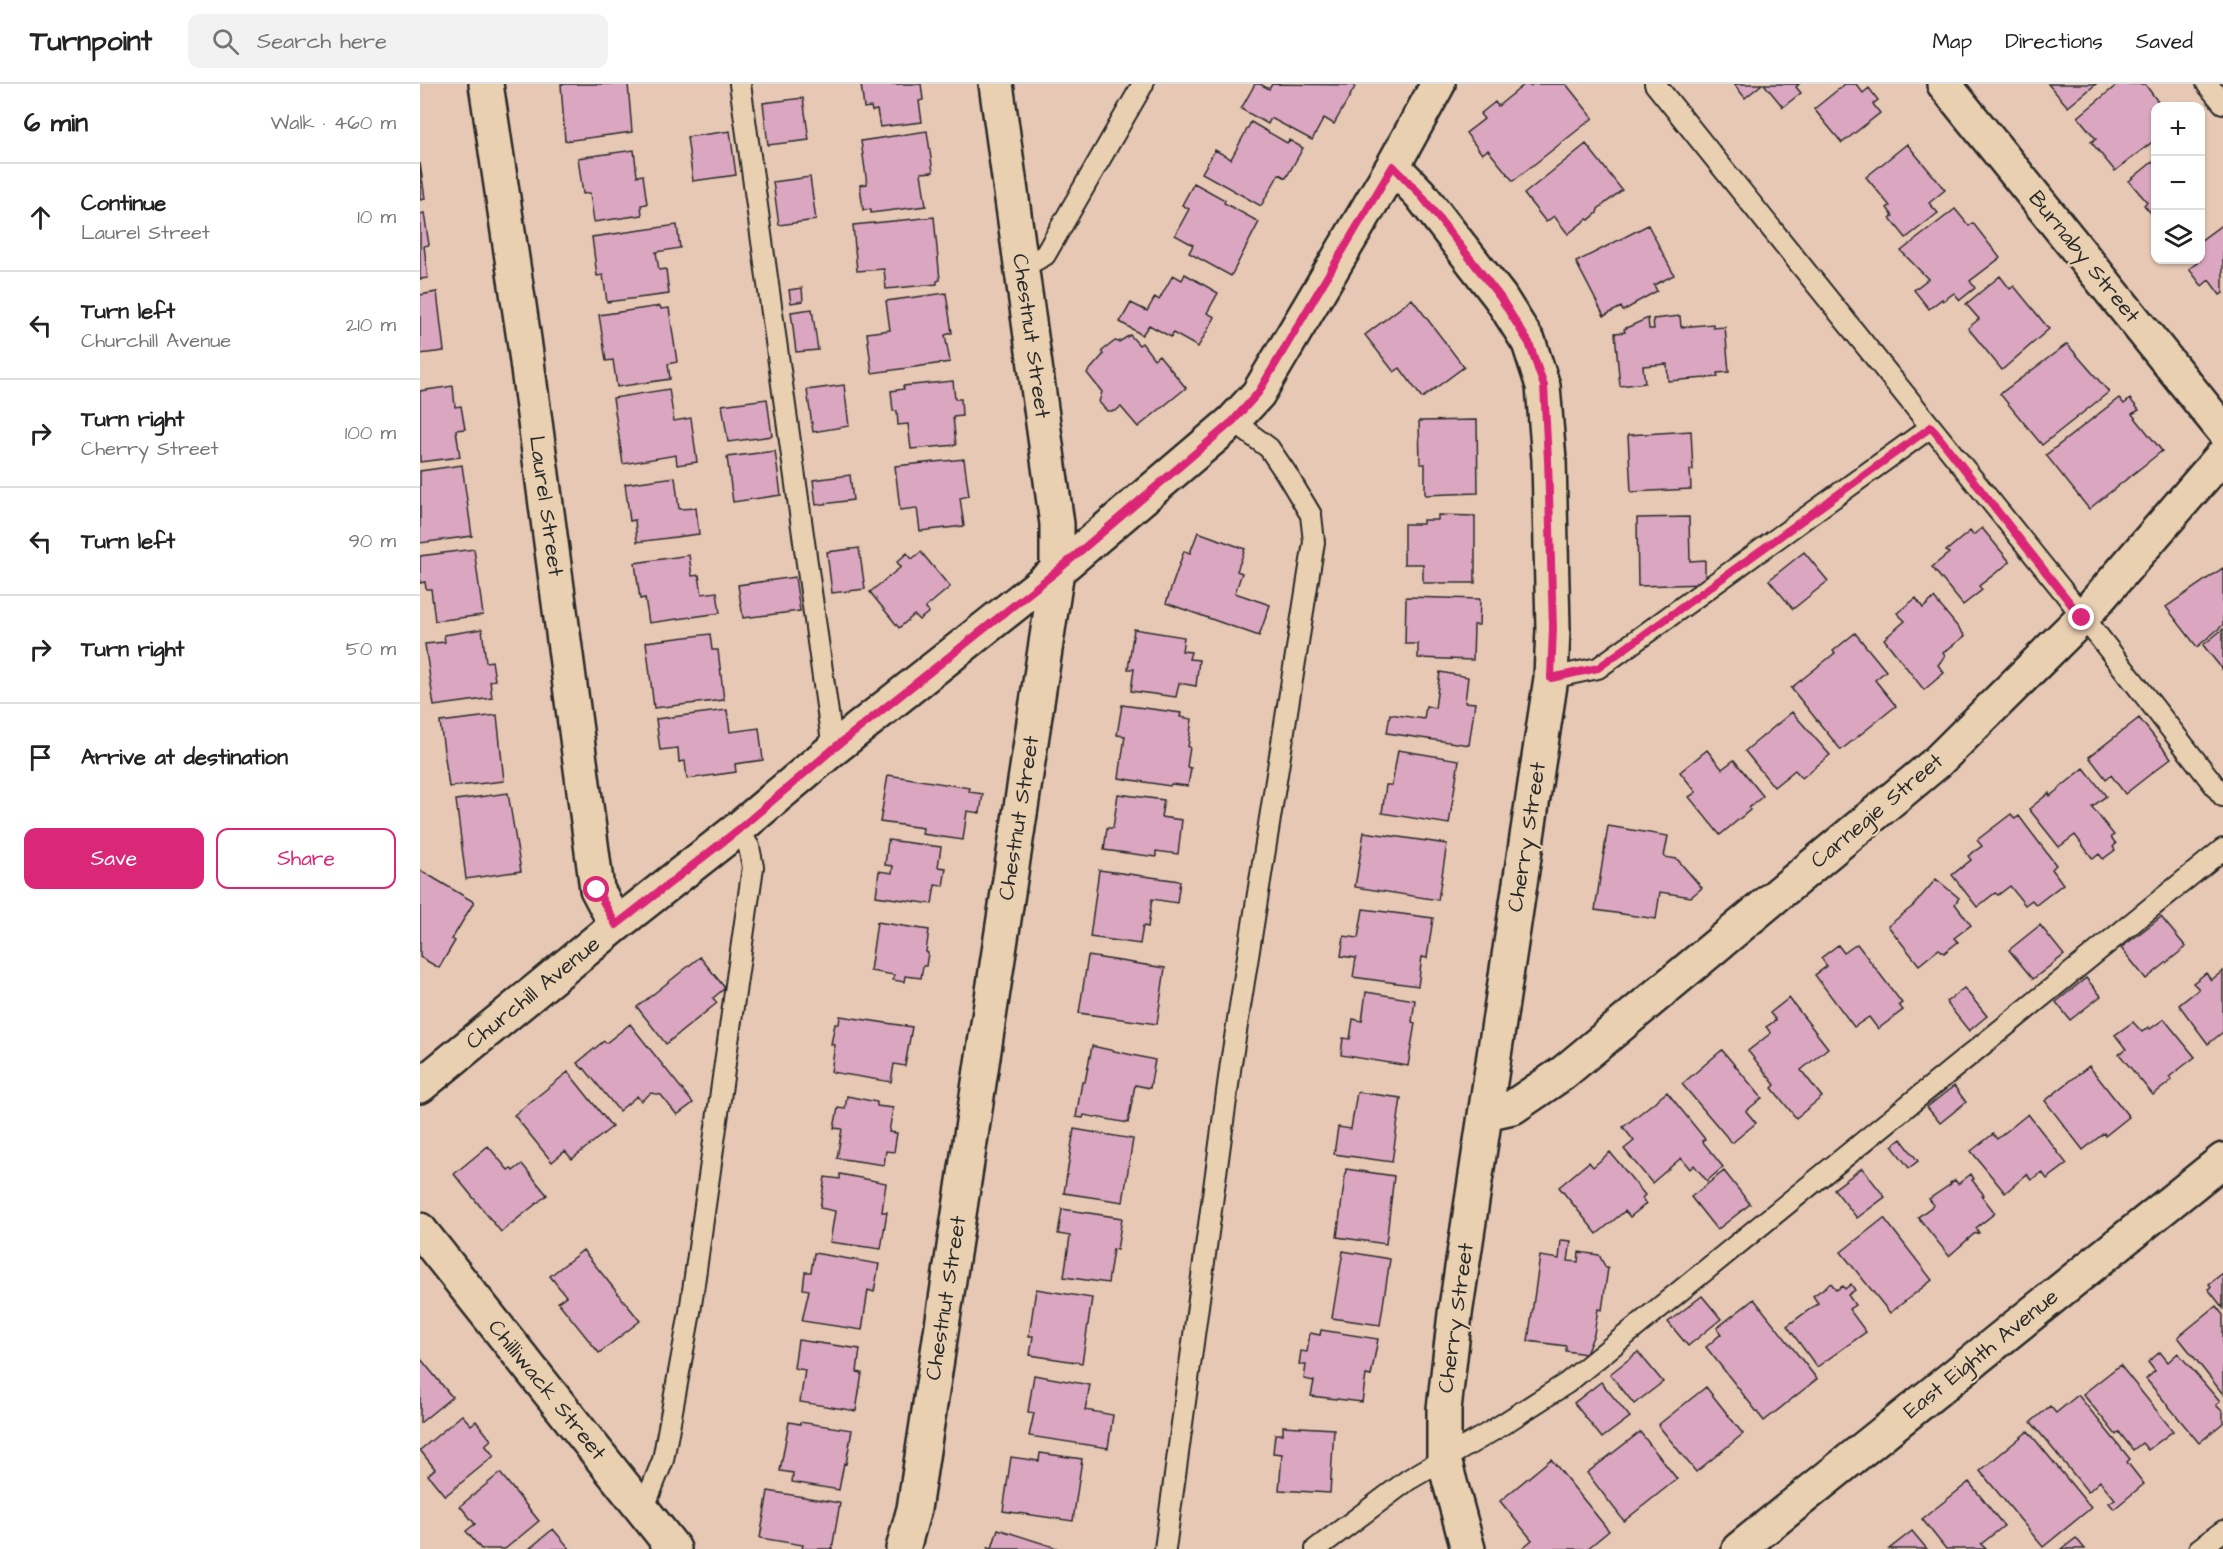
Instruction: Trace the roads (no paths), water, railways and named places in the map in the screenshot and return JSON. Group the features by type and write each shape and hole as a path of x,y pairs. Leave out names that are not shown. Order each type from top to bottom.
{"street":[{"name":"Laurel Street","path":"486,84 524,339 597,890 616,925"},
{"name":"Chestnut Street","path":"903,1549 914,1509 1057,571 1057,524 996,84"},
{"name":"Churchill Avenue","path":"420,1086 616,925 738,830 833,749 1057,571 1233,421 1258,393 1393,166 1438,84"},
{"name":"Burnaby Street","path":"1944,84 2223,430"},
{"name":"Cherry Street","path":"1393,166 1420,194 1500,297 1529,343 1544,386 1549,472 1553,628 1551,678 1444,1409 1444,1460 1468,1549"},
{"name":"Carnegie Street","path":"1486,1113 1513,1107 1563,1073 1936,763 2082,618 2223,455"},
{"name":"East Eighth Avenue","path":"1739,1549 2223,1160"},
{"name":"Chilliwack Street","path":"420,1230 674,1549"}],"lane":[{"path":"740,84 833,749"},
{"path":"1021,266 1045,255 1143,84"},
{"path":"1655,84 1931,427 2223,796"},
{"path":"2207,84 2223,104"},
{"path":"1165,1549 1231,1063 1314,542 1311,515 1286,473 1269,448 1233,421"},
{"path":"1551,678 1598,668 1931,427"},
{"path":"643,1510 663,1460 690,1312 740,962 753,867 748,847 738,830"},
{"path":"1316,1549 1408,1480 1567,1383 2223,849"},
{"path":"2199,1549 2223,1531"}]}
